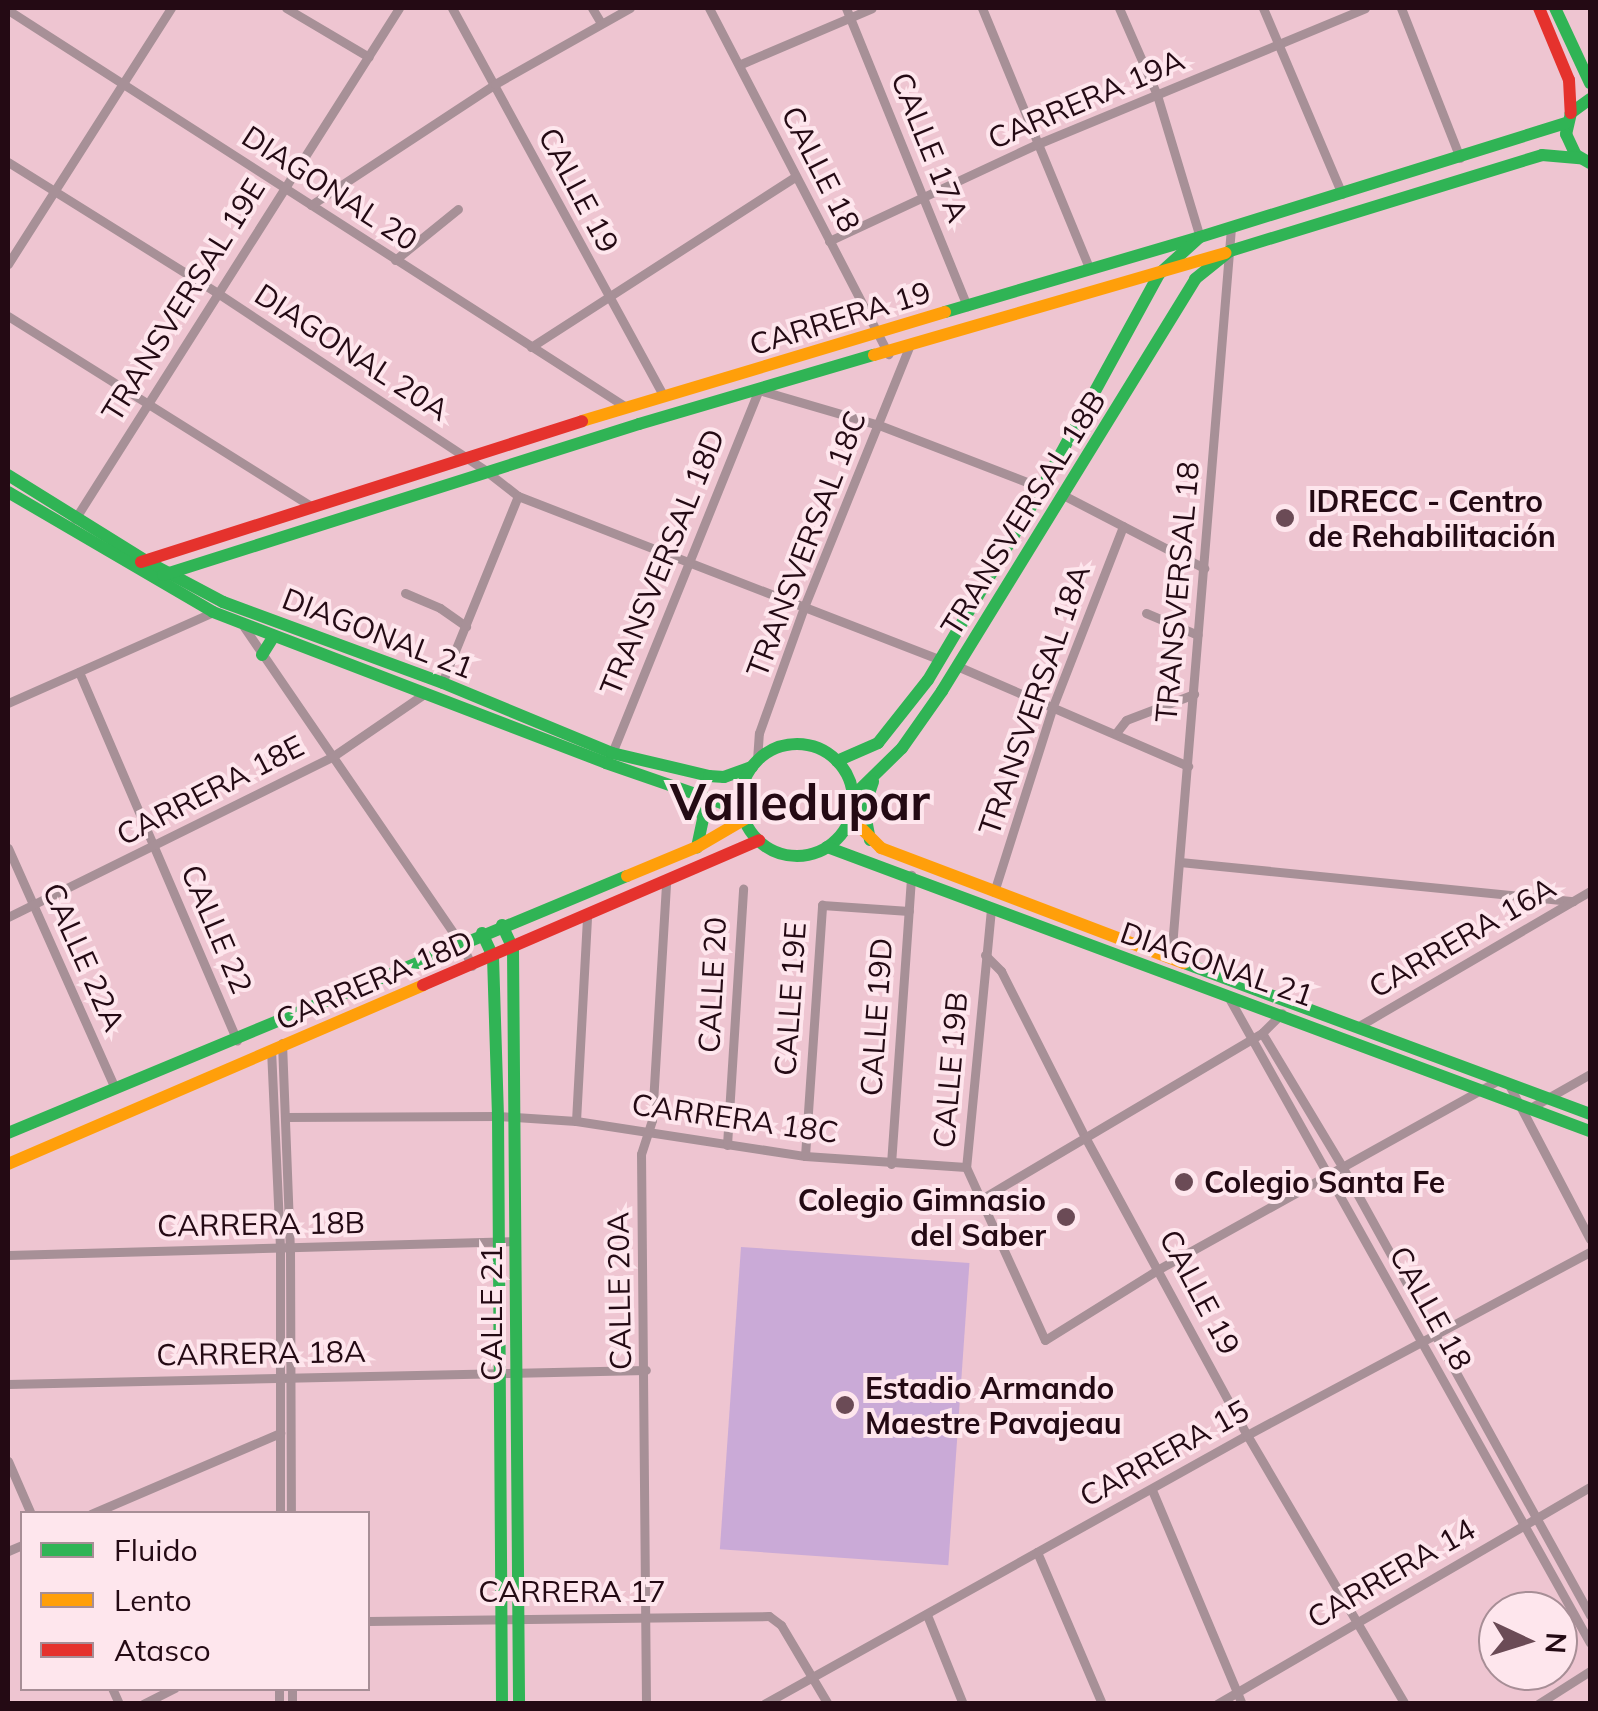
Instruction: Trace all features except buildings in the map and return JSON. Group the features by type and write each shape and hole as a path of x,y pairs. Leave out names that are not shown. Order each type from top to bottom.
{"main road":[{"path":"1538,8 1569,80 1569,146 1587,162"},
{"path":"1555,8 1590,83"},
{"name":"CARRERA 19","path":"130,566 663,395 878,335 1089,268 1461,159 1569,118 1590,99"},
{"name":"CARRERA 19","path":"151,578 486,471 888,354 993,318 1159,274 1542,154 1587,162"},
{"name":"TRANSVERSAL 18B","path":"837,760 864,752 892,730 940,660 1042,488 1159,274 1200,237"},
{"name":"TRANSVERSAL 18B","path":"852,803 902,748 958,666 1065,496 1185,292 1230,251"},
{"name":"DIAGONAL 21","path":"8,475 170,573 242,624 606,763 696,792 743,815"},
{"name":"DIAGONAL 21","path":"9,495 151,578 218,607 443,683 612,753 724,778 754,764"},
{"path":"262,655 274,636"},
{"path":"852,803 843,831 826,847 799,856 771,849 759,840 743,815 744,780 754,764 782,746 797,744 825,751 837,760 870,840"},
{"path":"870,840 864,808 876,777"},
{"path":"696,792 703,819 697,846"},
{"name":"CARRERA 18D","path":"8,1133 114,1086 237,1041 502,925 697,846 743,815"},
{"name":"CARRERA 18D","path":"8,1164 759,840"},
{"name":"DIAGONAL 21","path":"870,840 1172,960 1590,1114"},
{"name":"DIAGONAL 21","path":"826,847 912,875 1229,998 1282,1013 1590,1131"},
{"name":"CALLE 21","path":"502,925 512,949 519,1704"},
{"name":"CALLE 21","path":"482,934 493,957 498,1116 502,1704"}],"street":[{"path":"8,264 171,8"},
{"path":"286,8 369,58"},
{"name":"TRANSVERSAL 19E","path":"75,518 398,8"},
{"name":"CALLE 19","path":"452,8 663,395"},
{"path":"592,8 602,23"},
{"path":"310,205 495,84 630,8"},
{"name":"CALLE 18","path":"709,8 888,354"},
{"path":"741,64 848,12 872,8"},
{"path":"982,8 1035,145 1089,268"},
{"path":"1119,8 1157,95 1200,237"},
{"path":"1263,8 1342,196"},
{"name":"CARRERA 19A","path":"830,242 1035,145 1365,8"},
{"path":"1401,8 1461,159"},
{"name":"DIAGONAL 20","path":"8,10 626,408"},
{"name":"CALLE 17A","path":"848,12 967,306"},
{"name":"DIAGONAL 20A","path":"8,162 216,292 465,457"},
{"path":"531,346 606,294 796,176"},
{"path":"395,260 458,209"},
{"name":"TRANSVERSAL 18","path":"1172,960 1231,228"},
{"path":"8,316 311,506"},
{"name":"TRANSVERSAL 18C","path":"754,764 759,732 804,607 909,347"},
{"path":"758,390 879,425 1042,488"},
{"name":"TRANSVERSAL 18D","path":"612,753 758,390"},
{"path":"465,457 518,496 940,660"},
{"path":"443,683 518,496"},
{"path":"1065,496 1204,568"},
{"name":"TRANSVERSAL 18A","path":"994,892 1053,706 1123,526"},
{"path":"405,593 440,608 466,626"},
{"path":"8,703 218,607"},
{"path":"1146,612 1198,634"},
{"path":"242,624 462,945 472,966"},
{"path":"958,666 1188,766"},
{"name":"CALLE 22","path":"79,672 237,1041"},
{"name":"CARRERA 18E","path":"8,917 332,757 443,683"},
{"path":"1116,734 1126,720 1194,694"},
{"name":"CALLE 22A","path":"8,848 114,1086"},
{"path":"1180,862 1574,901"},
{"name":"CALLE 19D","path":"890,1164 912,875"},
{"name":"CALLE 20A","path":"646,1704 646,1370 641,1154 652,1120 666,880"},
{"name":"CALLE 20","path":"727,1144 742,888"},
{"name":"CARRERA 16A","path":"1359,1026 1590,891"},
{"name":"CALLE 19E","path":"805,1156 822,905 909,912"},
{"name":"CALLE 19B","path":"991,908 966,1167 1045,1340 1160,1269"},
{"path":"576,1121 587,915"},
{"name":"CALLE 19","path":"985,955 1000,970 1085,1137 1248,1434 1405,1704"},
{"name":"CALLE 18","path":"1229,998 1249,1040 1590,1643"},
{"path":"983,1198 1262,1033 1282,1013"},
{"name":"CALLE 18","path":"1262,1033 1344,1168 1590,1615"},
{"path":"276,1046 285,1117 285,1376 291,1511"},
{"path":"276,1046 285,1249"},
{"path":"1532,1107 1590,1074"},
{"path":"1160,1269 1504,1081 1590,1238"},
{"path":"285,1117 498,1116"},
{"name":"CARRERA 18C","path":"498,1116 648,1130 805,1156 966,1167"},
{"name":"CARRERA 18B","path":"8,1255 516,1241"},
{"name":"CARRERA 15","path":"764,1704 1248,1434 1590,1252"},
{"path":"516,1374 646,1370"},
{"name":"CARRERA 18A","path":"8,1384 516,1374"},
{"path":"280,1511 285,1376"},
{"path":"97,1511 280,1433"},
{"path":"8,1462 29,1511"},
{"name":"CARRERA 14","path":"1217,1704 1590,1487"},
{"path":"1152,1490 1242,1704"},
{"path":"1037,1552 1102,1704"},
{"path":"927,1615 963,1704"},
{"name":"CARRERA 17","path":"370,1621 501,1616 776,1618 813,1675"},
{"path":"1538,1704 1590,1671"},
{"path":"813,1675 828,1704"},
{"path":"143,1704 169,1691"}],"shaded area":[{"name":"Estadio Armando Maestre Pavajeau","path":"741,1247 969,1263 948,1565 720,1549"}],"traffic: fast":[{"path":"1555,8 1590,83"},
{"path":"1590,99 1571,113 1566,134 1576,155 1590,163"},
{"path":"837,761 878,743 928,680 1042,488 1159,274 1200,237 1567,123"},
{"path":"852,797 902,748 942,691 1195,279 1230,251 1542,155 1580,158"},
{"path":"945,312 1197,238"},
{"path":"163,575 639,424 874,355"},
{"path":"8,475 146,561 223,602 443,683 612,753 709,776 724,777 752,767"},
{"path":"8,492 213,612 606,763 742,810"},
{"path":"262,655 274,636"},
{"path":"797,744 818,749 836,761 848,779 853,800 848,821 836,839 818,851 797,856 776,851 758,839 746,821 741,800 746,779 758,761 776,749 797,744"},
{"path":"870,840 864,808 873,782"},
{"path":"697,792 703,819 697,847"},
{"path":"827,847 1590,1131"},
{"path":"8,1133 627,876"},
{"path":"502,925 513,949 519,1704"},
{"path":"482,933 493,957 498,1116 502,1704"},
{"path":"1184,963 1590,1114"}],"traffic: slow":[{"path":"874,355 1225,253"},
{"path":"582,421 945,312"},
{"path":"852,809 858,825 881,848 1184,963"},
{"path":"627,876 697,847 745,819"},
{"path":"8,1164 423,985"}],"traffic: jam":[{"path":"1539,8 1569,80 1571,113"},
{"path":"141,562 582,421"},
{"path":"423,985 759,840"}],"place":[{"name":"IDRECC - Centro de Rehabilitación","path":"1285,518"},
{"name":"Colegio Santa Fe","path":"1184,1182"},
{"name":"Colegio Gimnasio del Saber","path":"1066,1217"},
{"name":"Estadio Armando Maestre Pavajeau","path":"845,1405"}],"district":[{"name":"Valledupar","path":"800,802"}]}
